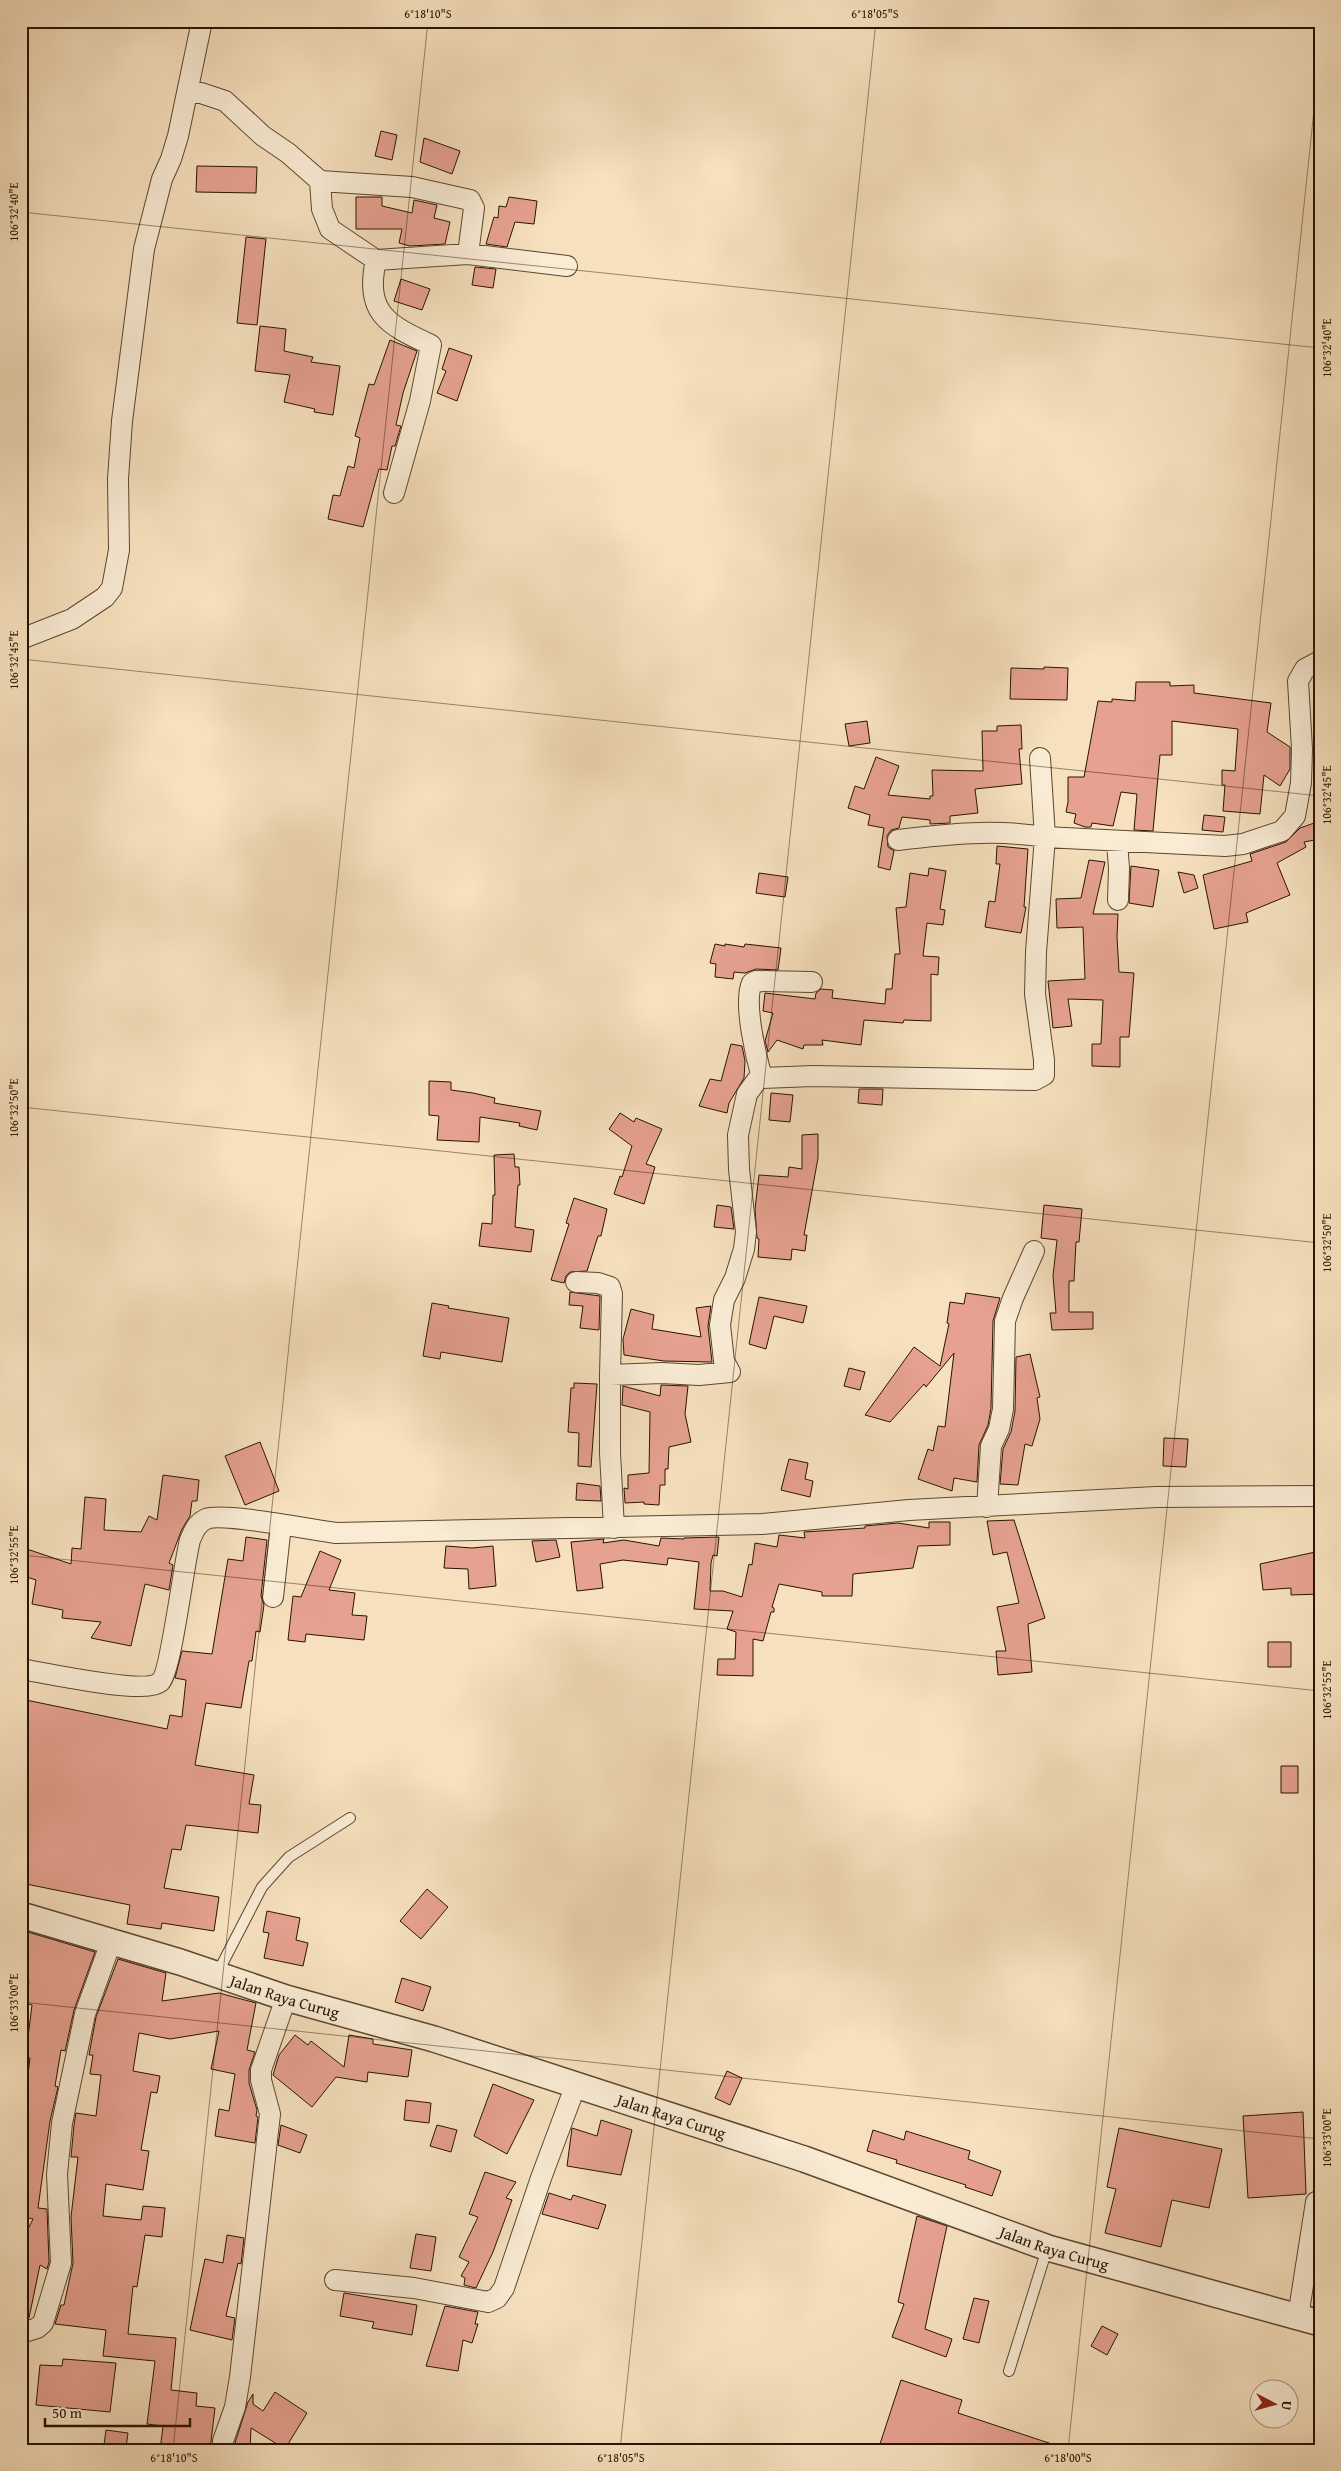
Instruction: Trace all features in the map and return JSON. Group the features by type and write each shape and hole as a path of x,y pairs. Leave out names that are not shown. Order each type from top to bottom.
{"street":[{"path":"21,639 72,619 105,596 112,588 119,550 118,479 122,421 144,249 162,179 178,136 202,21"},
{"path":"187,93 201,93 225,101 263,136 288,153 320,180 412,187 466,198 473,203 474,208 468,254"},
{"path":"320,180 322,210 330,229 376,260 468,254 567,266"},
{"path":"376,260 372,275 373,294 382,315 393,327 431,345 420,401 394,493"},
{"path":"898,840 963,832 1021,833 1045,837 1117,842 1225,846 1270,836 1282,831 1290,824 1298,807 1301,783 1302,749 1298,681 1305,669 1320,661"},
{"path":"610,1375 662,1373 699,1375 730,1372 724,1361 720,1325 724,1300 735,1278 744,1249 746,1232 739,1169 738,1135 747,1094 757,1080 762,1078 813,1076 1035,1080 1044,1075 1044,1060 1036,1008 1035,972 1045,837 1040,758"},
{"path":"1117,842 1120,868 1118,900"},
{"path":"762,1078 752,1043 750,999 752,983 756,981 812,982"},
{"path":"986,1507 991,1446 1002,1420 1006,1321 1013,1298 1034,1251"},
{"path":"576,1282 598,1283 610,1287 612,1294 610,1453 614,1528"},
{"path":"21,1669 128,1687 156,1685 164,1677 185,1558 196,1525 207,1518 229,1518 294,1525 336,1533 614,1528 793,1523 876,1512 1156,1497 1320,1496"},
{"path":"273,1598 280,1525"},
{"name":"Jalan Raya Curug","path":"21,1915 216,1974 286,1998 434,2040 575,2087 804,2159 1048,2248 1309,2320"},
{"path":"21,2333 37,2328 43,2323 61,2263 56,2174 62,2122 86,2014 111,1942"},
{"path":"223,2450 223,2441 235,2407 270,2114 261,2080 261,2070 286,1998"},
{"path":"335,2280 414,2288 488,2302 497,2298 504,2288 538,2186 575,2087"},
{"path":"1309,2320 1316,2202"}],"lane":[{"path":"216,1974 262,1887 289,1857 350,1818"},
{"path":"1009,2371 1048,2248"}],"building":[{"path":"381,131 397,135 392,160 375,156"},
{"path":"424,138 460,151 452,174 420,162"},
{"path":"197,166 257,167 256,193 196,192"},
{"path":"356,197 382,197 382,206 412,213 414,200 437,205 434,218 450,222 445,244 410,246 399,243 402,229 356,229"},
{"path":"509,197 537,201 534,224 515,222 507,247 486,244 494,217 498,218 499,206 506,207"},
{"path":"246,237 266,239 257,325 237,323"},
{"path":"475,267 496,269 493,288 472,285"},
{"path":"401,279 430,289 422,310 394,301"},
{"path":"260,326 286,329 284,351 313,357 311,362 340,366 333,415 314,412 315,409 284,402 290,375 255,371"},
{"path":"390,340 417,351 403,393 396,425 401,426 395,446 392,446 387,470 379,469 363,527 328,519 333,495 340,496 348,466 354,468 360,438 355,436 369,384 374,385"},
{"path":"449,348 472,356 457,401 437,393 446,371 442,369"},
{"path":"1044,667 1068,668 1067,700 1010,699 1011,668 1044,669"},
{"path":"1136,682 1170,682 1170,686 1194,685 1194,693 1271,703 1267,732 1290,747 1290,769 1280,786 1264,775 1260,814 1223,811 1225,785 1222,785 1222,770 1235,771 1238,729 1172,721 1172,755 1160,755 1153,831 1134,830 1137,794 1121,792 1113,826 1092,823 1091,827 1085,827 1074,823 1076,814 1066,812 1068,777 1084,777 1098,701 1112,702 1112,699 1135,701"},
{"path":"867,721 870,743 849,746 845,724"},
{"path":"1021,725 1022,749 1019,749 1022,784 975,789 978,813 950,816 950,823 930,824 930,820 902,817 899,828 891,830 887,836 888,847 894,851 890,870 878,867 884,828 868,825 870,815 848,808 855,786 864,789 876,757 899,766 888,795 930,799 930,796 933,796 932,770 983,771 982,731 997,731 997,726"},
{"path":"1204,815 1225,817 1223,832 1202,830"},
{"path":"1320,821 1320,839 1304,842 1306,847 1277,863 1290,895 1246,913 1248,922 1214,929 1203,875 1252,861 1250,854 1286,842 1300,828"},
{"path":"997,846 1028,849 1024,907 1026,907 1021,933 985,927 989,901 995,902 1000,864 996,864"},
{"path":"1089,860 1105,862 1093,914 1118,914 1119,972 1134,973 1129,1037 1120,1037 1120,1067 1092,1066 1092,1044 1101,1044 1103,1000 1068,999 1072,1026 1053,1028 1048,981 1085,979 1083,927 1057,928 1056,899 1081,898"},
{"path":"1131,866 1159,870 1153,907 1129,903"},
{"path":"929,868 946,871 940,909 945,910 943,925 927,923 923,956 939,957 938,975 931,974 931,1021 904,1020 903,1023 864,1020 861,1045 822,1040 823,1045 804,1045 803,1049 777,1040 768,1052 765,1041 773,1013 763,1011 765,993 815,999 816,993 821,989 833,990 832,998 885,1004 886,989 892,989 895,954 900,954 896,908 906,907 910,873 928,876"},
{"path":"1178,872 1194,875 1198,888 1184,893"},
{"path":"759,873 788,877 785,897 756,893"},
{"path":"715,944 744,947 745,944 781,948 778,970 756,969 745,973 734,972 733,979 715,977 716,964 710,963"},
{"path":"731,1044 742,1046 745,1061 744,1078 729,1103 727,1113 699,1106 710,1079 721,1081"},
{"path":"429,1081 451,1082 451,1090 495,1098 494,1103 541,1111 537,1130 519,1126 520,1123 480,1117 479,1142 437,1140 439,1116 429,1115"},
{"path":"859,1089 883,1089 882,1105 858,1103"},
{"path":"771,1093 793,1095 790,1122 769,1120"},
{"path":"620,1113 634,1122 636,1118 662,1129 646,1164 655,1167 644,1204 614,1194 620,1176 622,1177 632,1146 609,1129"},
{"path":"818,1134 818,1158 804,1235 807,1235 805,1251 792,1249 791,1260 758,1257 759,1239 757,1238 755,1209 759,1175 788,1177 789,1167 802,1169 802,1135"},
{"path":"514,1154 515,1167 519,1167 520,1185 518,1185 515,1227 534,1230 531,1252 479,1246 482,1223 492,1224 493,1195 495,1195 494,1155"},
{"path":"574,1198 607,1209 601,1236 598,1236 587,1271 570,1272 566,1276 564,1283 551,1280 569,1224 566,1223"},
{"path":"717,1205 731,1207 734,1229 714,1227"},
{"path":"1044,1205 1082,1209 1079,1242 1076,1242 1074,1281 1069,1281 1069,1312 1093,1312 1093,1329 1052,1330 1050,1313 1056,1313 1053,1276 1057,1240 1041,1238"},
{"path":"570,1292 600,1296 599,1330 580,1328 583,1306 569,1305"},
{"path":"966,1293 1000,1298 993,1321 991,1408 988,1425 979,1445 977,1482 954,1478 952,1491 918,1479 928,1449 933,1451 938,1426 945,1427 954,1353 926,1387 924,1384 890,1422 865,1415 914,1347 940,1366 949,1324 947,1323 950,1302 964,1304"},
{"path":"759,1297 807,1306 803,1323 774,1316 766,1349 749,1344"},
{"path":"432,1303 449,1306 448,1308 509,1318 502,1362 441,1352 440,1359 423,1356"},
{"path":"711,1306 708,1326 712,1362 664,1361 624,1355 623,1339 631,1309 654,1315 652,1329 701,1337 696,1308"},
{"path":"1030,1354 1040,1397 1037,1398 1040,1419 1032,1446 1025,1444 1018,1485 1000,1484 1003,1449 1011,1432 1015,1411 1016,1357"},
{"path":"849,1368 865,1372 860,1390 844,1386"},
{"path":"574,1383 597,1384 591,1467 578,1466 579,1433 568,1432 571,1388 574,1388"},
{"path":"661,1385 688,1386 685,1414 691,1442 669,1447 668,1469 665,1469 665,1485 660,1485 659,1505 644,1504 644,1502 625,1503 624,1488 628,1489 628,1475 649,1473 650,1412 622,1405 623,1386 660,1396"},
{"path":"1164,1438 1188,1439 1186,1467 1163,1466"},
{"path":"260,1442 279,1491 245,1505 225,1456"},
{"path":"789,1459 808,1463 805,1479 813,1481 810,1497 781,1490"},
{"path":"163,1475 199,1480 197,1501 192,1501 190,1516 182,1529 169,1563 173,1565 169,1590 145,1584 131,1646 91,1638 101,1622 62,1618 63,1610 32,1604 36,1580 21,1575 21,1547 71,1564 72,1548 81,1549 85,1497 106,1499 104,1530 141,1532 149,1516 157,1520"},
{"path":"577,1483 600,1486 601,1501 576,1500"},
{"path":"1014,1520 1045,1618 1028,1624 1032,1672 998,1675 996,1651 1006,1651 997,1607 1019,1603 1007,1552 993,1555 987,1521"},
{"path":"929,1522 950,1522 950,1545 918,1546 913,1568 853,1574 852,1596 822,1596 822,1592 779,1584 772,1607 774,1612 771,1612 763,1641 753,1639 753,1676 717,1675 718,1659 735,1659 736,1632 727,1629 733,1611 694,1609 699,1562 668,1558 667,1565 623,1560 600,1564 603,1588 577,1591 571,1542 604,1539 603,1543 624,1540 659,1546 661,1538 719,1537 717,1556 713,1555 711,1563 710,1591 723,1591 742,1597 749,1564 752,1565 755,1543 777,1547 779,1535 805,1538 804,1532 865,1528 865,1526 898,1523 929,1528"},
{"path":"246,1537 267,1540 261,1596 264,1605 260,1632 256,1631 252,1661 249,1661 241,1708 206,1703 195,1765 254,1775 249,1804 261,1805 258,1833 186,1825 181,1850 172,1849 164,1888 219,1897 214,1931 162,1923 161,1929 127,1924 130,1905 21,1883 21,1699 167,1729 170,1715 182,1717 186,1680 175,1678 182,1651 212,1654 228,1559 243,1561"},
{"path":"556,1540 560,1557 536,1562 532,1541"},
{"path":"446,1546 472,1548 493,1546 496,1586 469,1589 468,1569 444,1568"},
{"path":"320,1551 341,1560 329,1590 355,1593 352,1615 367,1616 364,1640 306,1634 305,1642 288,1640 293,1596 301,1597"},
{"path":"1320,1551 1320,1594 1291,1595 1291,1588 1263,1590 1260,1564"},
{"path":"1268,1642 1291,1642 1291,1667 1268,1667"},
{"path":"1281,1766 1298,1766 1298,1793 1281,1793"},
{"path":"427,1889 448,1907 421,1939 400,1921"},
{"path":"267,1911 300,1918 296,1940 308,1943 303,1966 264,1958 269,1933 263,1932"},
{"path":"21,1930 95,1952 74,2010 65,2051 61,2050 55,2086 58,2087 50,2121 38,2208 47,2209 49,2262 47,2269 40,2265 29,2318 21,2320 21,2243 33,2219 21,2216 21,2128 30,2058 21,2057 21,2036 28,2037 32,2005 25,2003 29,1982 21,1981"},
{"path":"118,1959 166,1973 162,2001 219,1993 256,2003 247,2050 255,2052 249,2070 249,2083 257,2110 256,2116 258,2117 255,2143 215,2136 219,2109 229,2111 235,2074 211,2069 219,2031 170,2039 139,2033 133,2071 160,2076 157,2093 151,2092 141,2150 149,2151 143,2190 106,2184 103,2216 141,2220 143,2206 165,2208 162,2237 145,2235 137,2287 133,2286 128,2334 176,2338 171,2390 197,2393 196,2406 215,2408 210,2450 160,2450 163,2426 147,2424 155,2361 103,2356 106,2330 55,2324 61,2305 64,2305 73,2263 71,2217 78,2157 71,2157 76,2113 96,2116 101,2075 90,2074 93,2055 89,2055 96,2017"},
{"path":"402,1978 431,1987 423,2011 395,2002"},
{"path":"295,2035 308,2045 311,2041 344,2067 349,2035 373,2039 373,2044 412,2050 408,2077 368,2072 367,2082 336,2077 312,2107 273,2075 279,2055"},
{"path":"727,2071 742,2078 730,2105 715,2098"},
{"path":"493,2084 534,2100 507,2154 474,2136"},
{"path":"406,2100 431,2103 429,2123 404,2120"},
{"path":"1303,2112 1306,2194 1248,2198 1243,2116"},
{"path":"601,2120 632,2130 621,2175 567,2166 572,2128 597,2136"},
{"path":"281,2125 307,2135 300,2153 278,2145"},
{"path":"437,2125 457,2130 451,2152 430,2146"},
{"path":"1119,2128 1222,2149 1209,2208 1172,2200 1161,2247 1105,2233 1116,2189 1107,2187"},
{"path":"873,2130 904,2140 906,2131 970,2151 968,2159 1001,2171 992,2196 965,2187 966,2185 896,2163 897,2160 867,2151"},
{"path":"485,2172 516,2182 506,2198 512,2200 493,2252 476,2288 464,2285 465,2278 461,2276 469,2262 459,2257 478,2217 469,2214"},
{"path":"549,2193 571,2200 573,2195 606,2205 598,2229 542,2214"},
{"path":"917,2216 947,2226 925,2329 952,2339 946,2357 892,2337 904,2304 898,2302"},
{"path":"416,2234 436,2237 431,2271 410,2268"},
{"path":"227,2235 244,2238 241,2264 238,2263 226,2316 235,2318 232,2340 190,2330 205,2259 223,2263"},
{"path":"344,2293 417,2305 412,2335 372,2328 374,2322 340,2316"},
{"path":"974,2298 989,2301 979,2343 963,2339"},
{"path":"445,2306 478,2312 475,2324 478,2324 472,2343 463,2340 458,2371 426,2366"},
{"path":"1102,2326 1118,2334 1107,2355 1091,2346"},
{"path":"63,2359 116,2363 110,2412 36,2405 40,2365 62,2366"},
{"path":"901,2380 962,2400 958,2413 1061,2447 1060,2450 878,2450"},
{"path":"275,2392 307,2413 285,2449 251,2428 250,2450 235,2450 235,2443 248,2402 253,2394 253,2404 263,2411"},
{"path":"106,2430 128,2433 126,2448 104,2445"}]}
